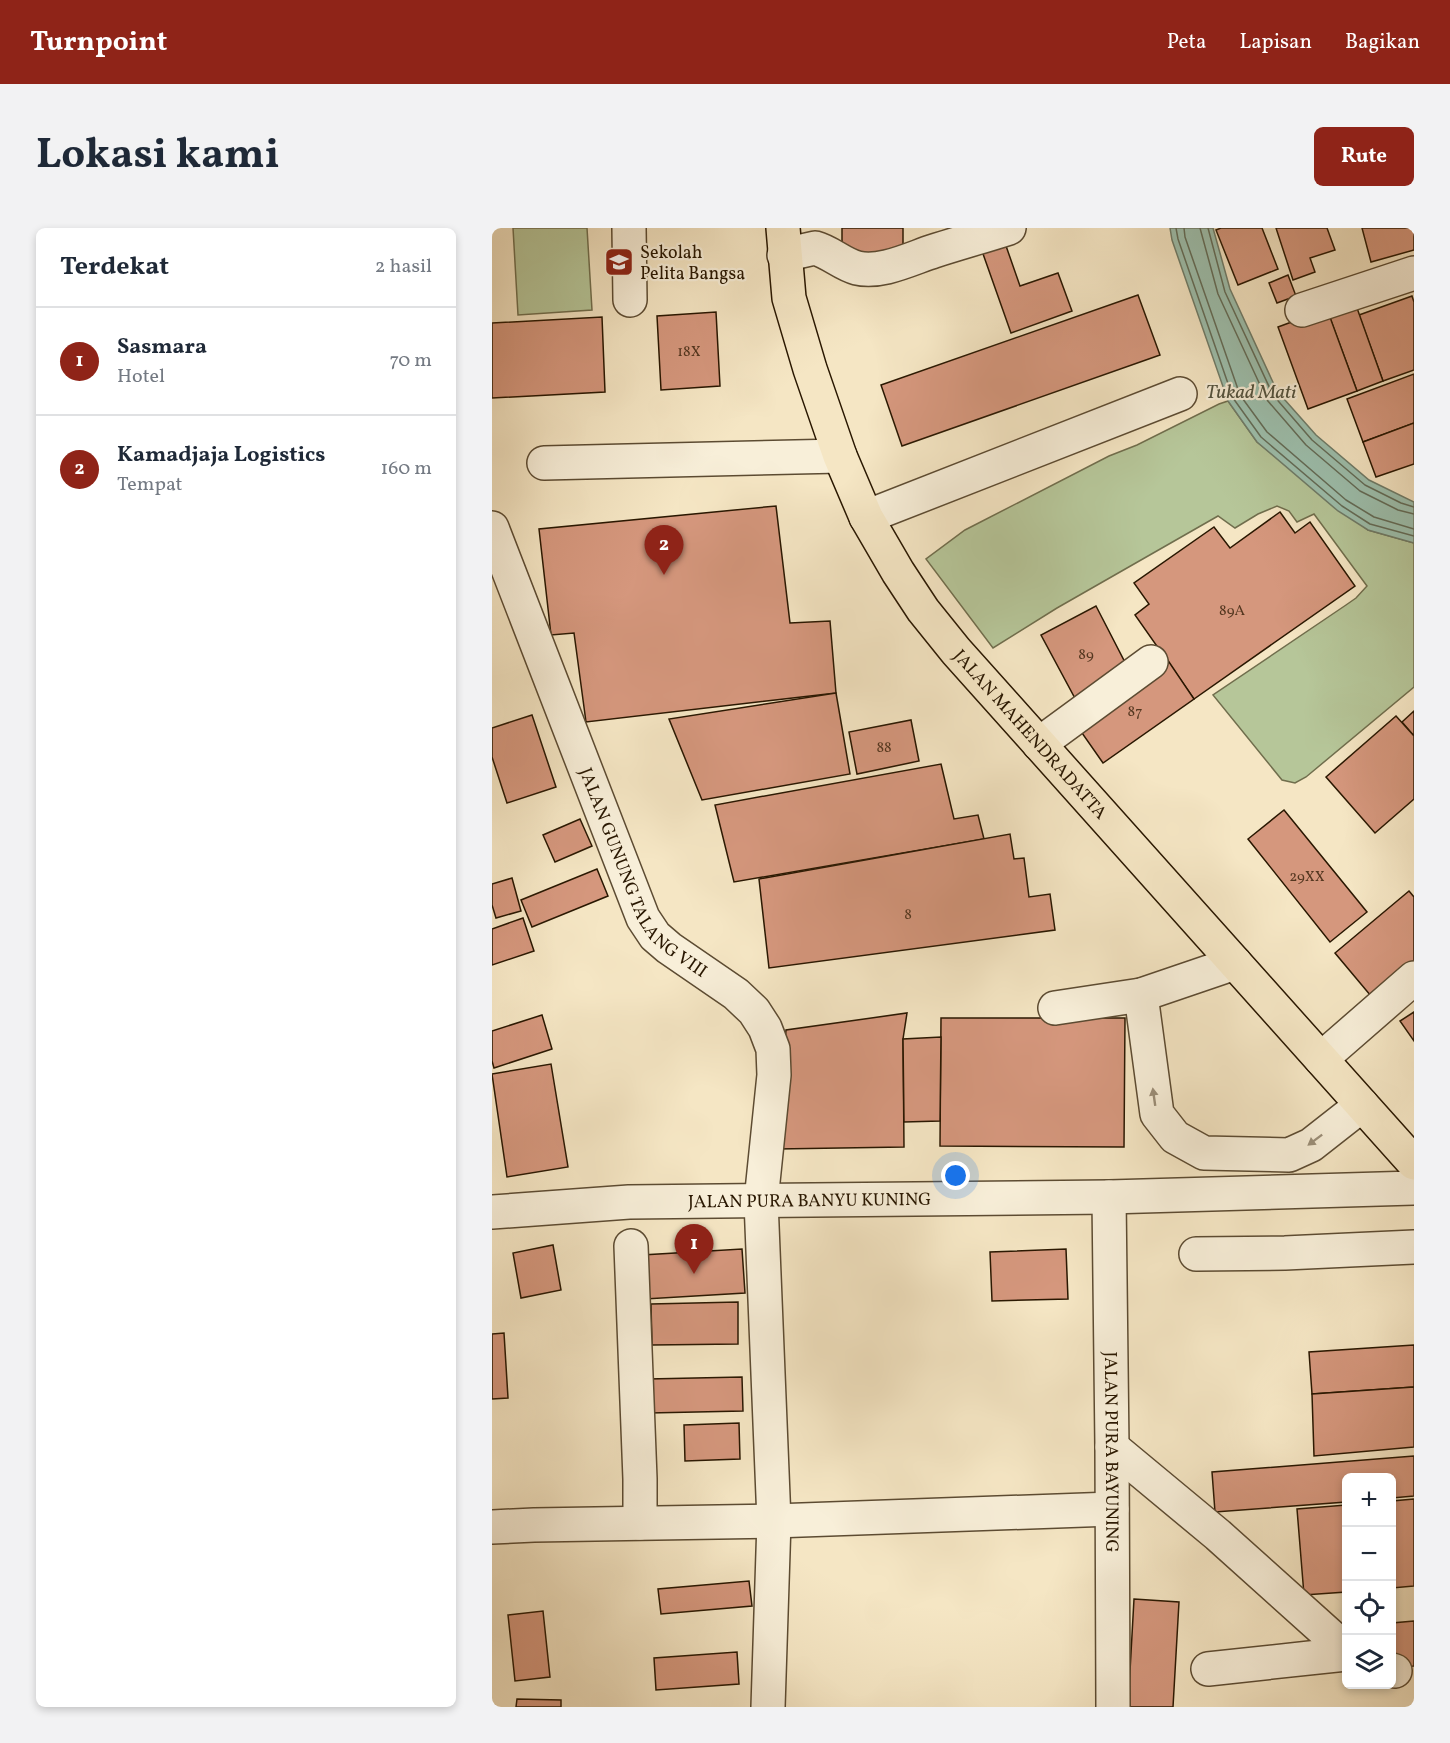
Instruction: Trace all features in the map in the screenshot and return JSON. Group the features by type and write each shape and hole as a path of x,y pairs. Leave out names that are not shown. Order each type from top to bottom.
{"highway":[{"name":"JALAN MAHENDRADATTA","path":"784,242 789,298 810,369 840,456 866,517 898,573 923,610 956,651 1414,1163"}],"street":[{"path":"629,228 630,300"},
{"path":"784,242 815,248 858,268 867,269 900,264 930,252 1009,228"},
{"path":"1302,310 1414,273"},
{"path":"866,517 1180,394"},
{"path":"544,463 840,456"},
{"name":"JALAN GUNUNG TALANG VIII","path":"492,528 644,918 655,936 669,948 736,994 754,1011 765,1028 773,1049 774,1075 761,1200 774,1521 768,1707"},
{"path":"1039,744 1151,662"},
{"path":"1055,1008 1141,995 1235,963"},
{"path":"1321,1059 1414,978"},
{"path":"1141,995 1157,1114 1174,1137 1204,1153 1289,1155 1311,1145 1362,1105"},
{"name":"JALAN PURA BANYU KUNING","path":"492,1212 629,1202 1109,1197 1414,1188"},
{"name":"JALAN PURA BAYUNING","path":"1109,1197 1113,1707"},
{"path":"631,1246 640,1523"},
{"path":"1196,1254 1285,1253 1414,1247"},
{"path":"1112,1447 1218,1535 1342,1647"},
{"path":"492,1527 534,1524 774,1521 1112,1509"},
{"path":"1208,1670 1342,1653"}],"shaded area":[{"path":"513,228 587,228 592,310 518,315"},
{"path":"1228,401 1257,442 1368,530 1414,543 1414,687 1306,777 1295,783 1282,780 1213,695 1356,598 1367,586 1314,514 1297,522 1289,511 1277,506 1235,528 1218,516 1057,608 993,648 926,559 965,530 1109,456"}],"water":[{"name":"Tukad Mati","path":"1170,228 1213,228 1230,289 1277,391 1316,435 1369,480 1414,502 1414,543 1368,530 1338,511 1257,442 1228,401 1172,240"}],"building":[{"path":"842,228 903,228 903,256 842,257"},
{"path":"1262,228 1278,269 1238,285 1216,230"},
{"path":"1276,228 1327,228 1335,250 1310,258 1315,272 1293,280"},
{"path":"1362,228 1414,228 1414,250 1371,262"},
{"path":"1005,243 1020,286 1058,273 1072,311 1011,333 982,251"},
{"path":"1288,275 1296,296 1277,303 1269,283"},
{"path":"1138,295 1160,355 902,446 881,385"},
{"path":"1412,296 1414,302 1414,370 1383,381 1359,315"},
{"path":"1357,308 1383,381 1357,391 1330,318"},
{"path":"1327,309 1357,391 1308,409 1278,327"},
{"path":"716,312 720,386 661,390 657,316"},
{"path":"602,317 605,392 492,398 492,323"},
{"path":"1414,374 1414,423 1363,442 1347,399"},
{"path":"1414,423 1414,464 1376,477 1363,442"},
{"path":"776,506 790,623 830,621 836,693 586,722 574,633 551,635 539,529"},
{"path":"1280,512 1295,533 1310,522 1355,586 1194,699 1135,615 1149,604 1134,583 1214,527 1230,548"},
{"path":"1096,606 1131,674 1077,702 1041,635"},
{"path":"1167,659 1194,699 1103,763 1075,723"},
{"path":"836,693 850,774 702,800 669,719"},
{"path":"1414,711 1414,736 1402,722"},
{"path":"532,715 556,787 507,803 492,757 492,728"},
{"path":"1396,716 1414,736 1414,799 1375,833 1326,777"},
{"path":"911,720 919,761 857,774 849,732"},
{"path":"941,764 954,819 978,815 984,839 734,882 715,805"},
{"path":"1284,810 1367,912 1330,942 1248,839"},
{"path":"580,819 592,846 555,862 543,835"},
{"path":"1010,834 1014,859 1024,858 1029,897 1050,894 1055,930 769,968 759,879"},
{"path":"597,869 608,896 532,927 521,900"},
{"path":"512,878 521,911 496,918 492,905 492,884"},
{"path":"1409,891 1414,897 1414,970 1376,1002 1335,953"},
{"path":"523,918 534,951 492,965 492,929"},
{"path":"1414,1012 1414,1041 1400,1021"},
{"path":"907,1013 903,1039 904,1147 777,1149 776,1131 786,1030"},
{"path":"542,1015 552,1049 494,1068 492,1031"},
{"path":"941,1018 1125,1018 1124,1147 940,1146"},
{"path":"941,1037 940,1121 904,1122 903,1039"},
{"path":"551,1064 568,1167 507,1177 492,1074"},
{"path":"553,1245 561,1290 521,1298 513,1253"},
{"path":"742,1249 745,1293 645,1299 642,1255"},
{"path":"1066,1249 1068,1299 992,1301 990,1252"},
{"path":"738,1302 738,1344 652,1345 651,1304"},
{"path":"504,1333 508,1398 492,1399 492,1334"},
{"path":"1414,1345 1414,1387 1312,1394 1309,1352"},
{"path":"742,1377 743,1411 649,1413 648,1379"},
{"path":"1414,1387 1414,1447 1314,1456 1312,1394"},
{"path":"739,1423 740,1459 685,1461 684,1425"},
{"path":"1414,1456 1414,1496 1396,1498 1396,1473 1342,1473 1342,1502 1215,1512 1212,1472"},
{"path":"1414,1499 1414,1586 1396,1588 1396,1501"},
{"path":"1342,1505 1342,1592 1304,1595 1297,1509"},
{"path":"749,1581 752,1606 661,1614 658,1589"},
{"path":"1134,1599 1179,1602 1173,1707 1128,1707"},
{"path":"543,1611 550,1677 515,1681 508,1615"},
{"path":"1414,1621 1414,1666 1396,1667 1396,1623"},
{"path":"737,1652 739,1684 656,1690 654,1658"},
{"path":"517,1699 561,1700 561,1707 516,1707"}],"place":[{"name":"Sekolah Pelita Bangsa","path":"619,262"},
{"name":"Kamadjaja Logistics","path":"664,575"},
{"name":"Sasmara","path":"694,1274"}]}
